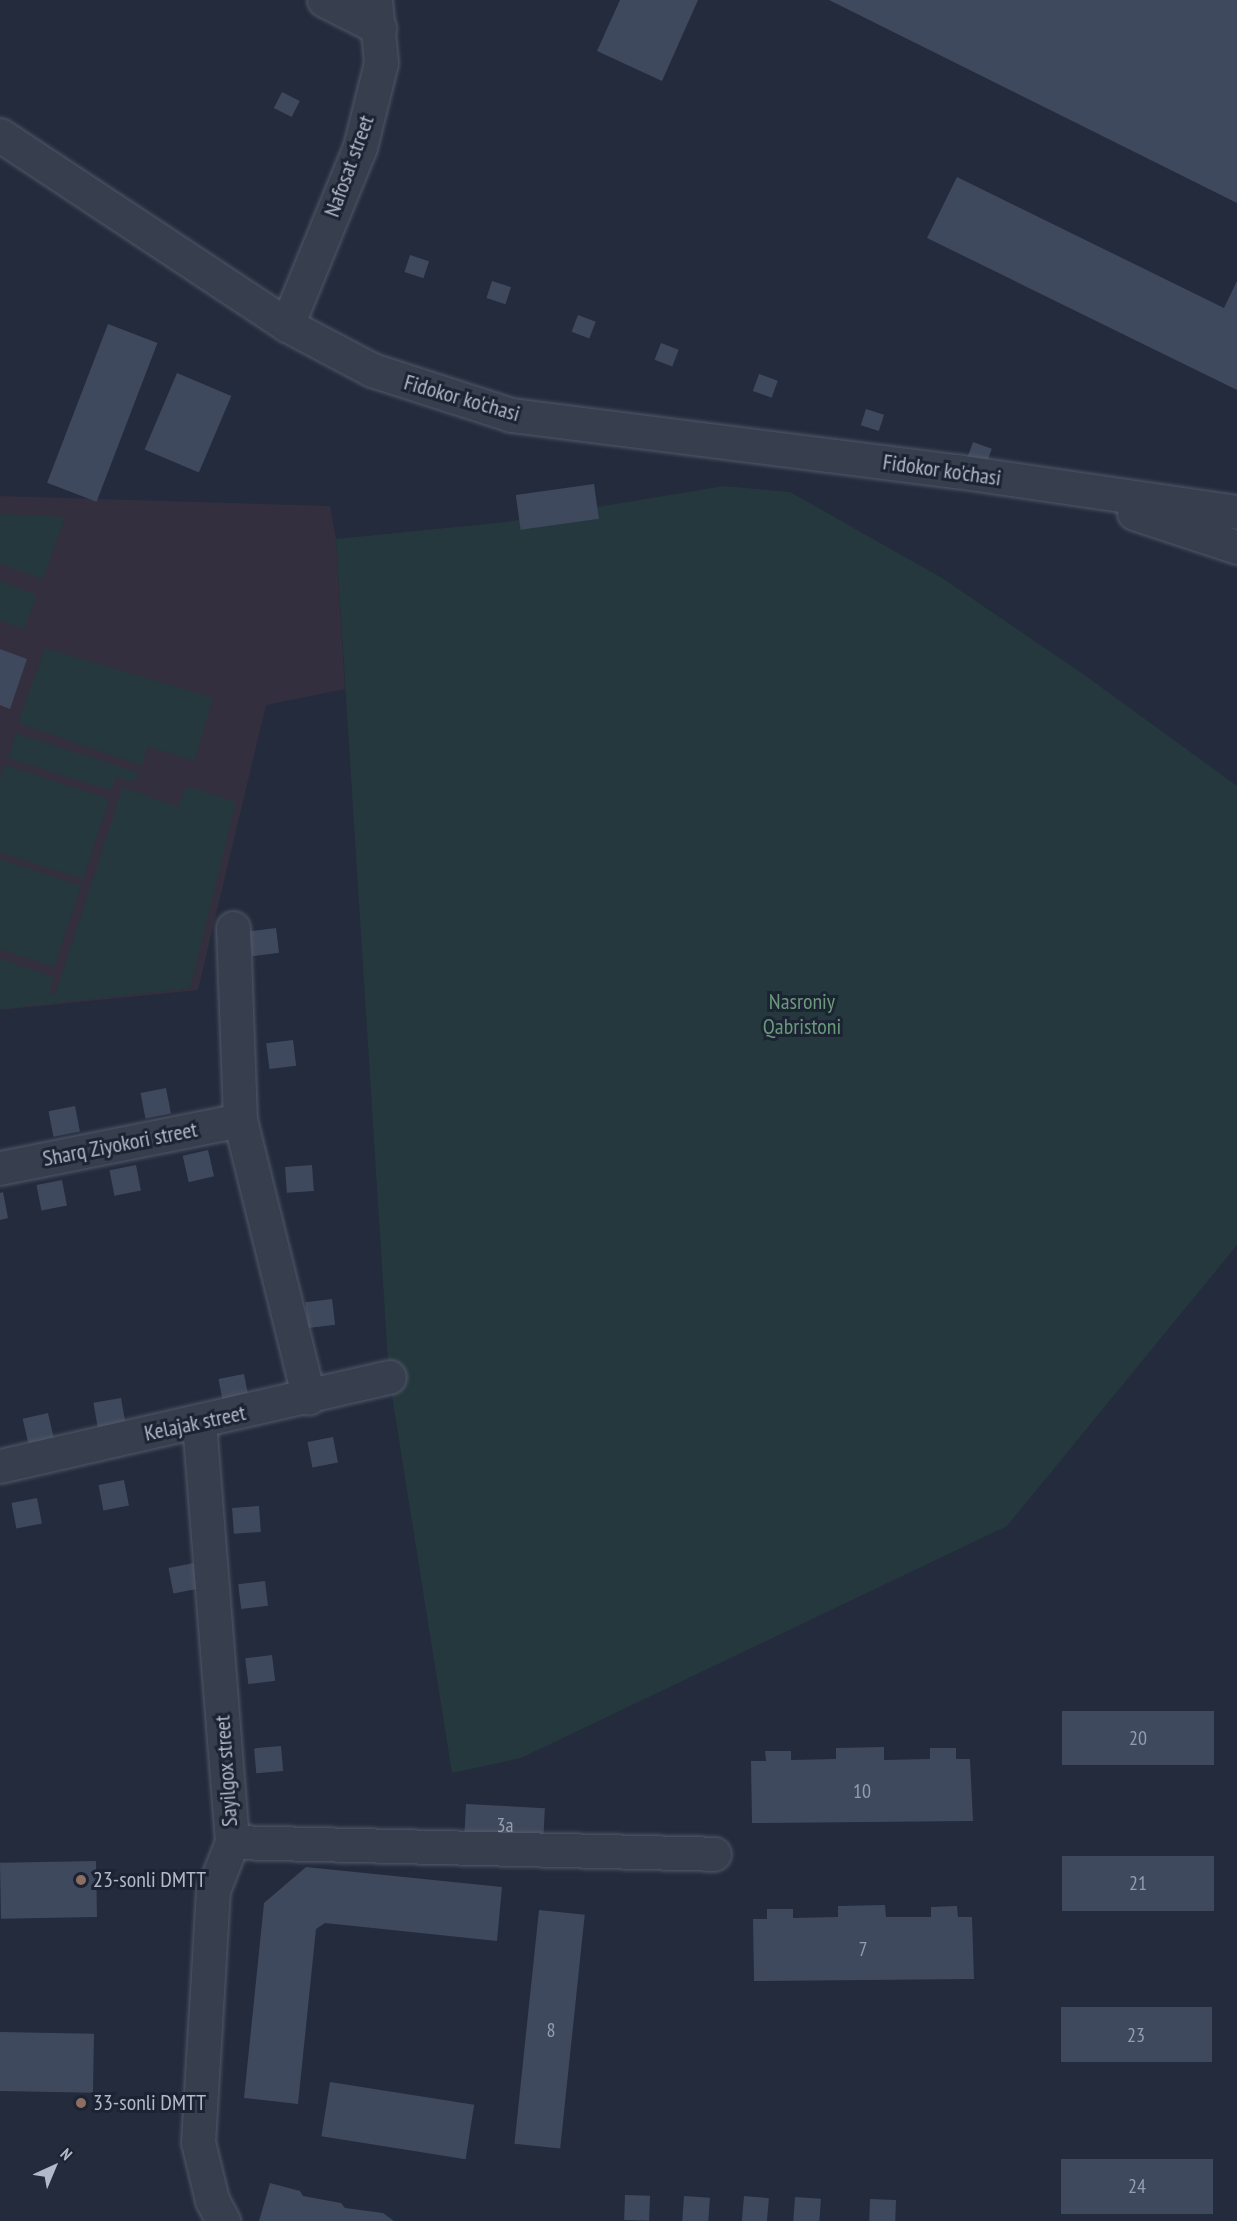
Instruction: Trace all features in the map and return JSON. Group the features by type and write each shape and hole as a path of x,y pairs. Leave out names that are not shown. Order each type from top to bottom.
{"street":[{"path":"324,0 377,14"},
{"name":"Nafosat street","path":"287,325 360,147 381,63 377,14"},
{"name":"Fidokor ko'chasi","path":"0,135 287,325 372,370 511,416 956,471 1061,489 1237,512"},
{"name":"Fidokor ko'chasi","path":"1061,489 1237,547"},
{"path":"233,928 240,1120 309,1398"},
{"name":"Sharq Ziyokori street","path":"0,1168 240,1120"},
{"name":"Kelajak street","path":"0,1466 309,1398 389,1377"},
{"name":"Sayilgox street","path":"199,1422 232,1842 213,1890 198,2142 212,2200 223,2221"},
{"path":"232,1842 714,1854"}],"shaded area":[{"path":"0,496 330,506 336,539 345,689 266,705 198,990 0,1010"}],"green space":[{"name":"Nasroniy Qabristoni","path":"724,486 790,492 942,578 1083,674 1237,786 1237,1245 1007,1526 521,1758 452,1773 389,1377 336,539 507,522"},
{"path":"0,514 65,517 43,579 0,564"},
{"path":"0,581 37,595 24,629 0,620"},
{"path":"45,648 213,698 194,761 148,746 141,765 18,723"},
{"path":"16,733 138,773 135,782 116,777 111,790 8,758"},
{"path":"5,765 109,799 83,879 0,852 0,779"},
{"path":"187,786 236,802 190,988 0,1009 0,959 53,977 49,993 55,995 123,787 177,807"},
{"path":"0,859 81,886 54,967 0,949"}],"building":[{"path":"620,0 698,0 662,81 597,51"},
{"path":"829,0 1237,0 1237,203"},
{"path":"282,92 300,101 292,117 274,108"},
{"path":"957,177 1224,308 1237,281 1237,390 927,238"},
{"path":"410,255 429,261 423,278 404,272"},
{"path":"492,281 511,287 505,304 486,298"},
{"path":"578,315 596,322 589,339 572,332"},
{"path":"108,324 157,343 97,502 47,483"},
{"path":"661,343 679,350 672,367 655,360"},
{"path":"177,373 231,396 199,472 145,449"},
{"path":"759,374 778,381 772,398 753,391"},
{"path":"866,409 884,415 879,431 861,425"},
{"path":"973,442 992,449 986,466 967,459"},
{"path":"594,484 599,519 521,530 516,495"},
{"path":"0,649 27,659 10,709 0,705"},
{"path":"276,928 279,953 252,956 249,931"},
{"path":"293,1040 296,1066 269,1069 266,1043"},
{"path":"166,1088 171,1114 145,1118 140,1093"},
{"path":"75,1106 80,1132 53,1137 48,1111"},
{"path":"208,1150 214,1176 189,1182 183,1156"},
{"path":"136,1165 141,1191 114,1196 109,1170"},
{"path":"312,1165 314,1191 287,1193 285,1167"},
{"path":"62,1180 67,1206 41,1210 36,1185"},
{"path":"3,1192 8,1218 0,1220 0,1193"},
{"path":"332,1299 335,1325 308,1328 305,1302"},
{"path":"244,1374 249,1400 223,1404 218,1379"},
{"path":"121,1398 126,1425 98,1429 93,1403"},
{"path":"48,1413 54,1439 29,1445 23,1419"},
{"path":"333,1437 338,1463 312,1467 307,1442"},
{"path":"124,1480 129,1506 103,1510 98,1485"},
{"path":"37,1498 42,1524 16,1528 11,1503"},
{"path":"259,1506 261,1532 234,1534 232,1508"},
{"path":"194,1563 199,1589 173,1593 168,1568"},
{"path":"265,1581 268,1606 241,1609 238,1584"},
{"path":"272,1655 275,1681 248,1684 245,1658"},
{"path":"1062,1711 1214,1711 1214,1765 1062,1765"},
{"path":"281,1746 283,1771 256,1773 254,1748"},
{"path":"884,1747 884,1760 930,1759 930,1748 956,1748 956,1759 970,1759 973,1821 752,1823 751,1761 766,1761 765,1751 791,1751 791,1760 836,1759 836,1748"},
{"path":"466,1804 545,1808 543,1845 464,1841"},
{"path":"1062,1856 1214,1856 1214,1911 1062,1911"},
{"path":"96,1861 97,1917 1,1919 0,1863"},
{"path":"306,1867 502,1887 497,1941 325,1923 316,1929 298,2104 244,2098 264,1903"},
{"path":"885,1905 886,1917 931,1917 931,1907 957,1906 958,1917 972,1917 974,1979 754,1981 753,1919 767,1919 767,1909 793,1909 793,1918 838,1917 838,1906"},
{"path":"539,1910 585,1915 560,2149 514,2144"},
{"path":"1061,2007 1212,2007 1212,2062 1061,2062"},
{"path":"0,2032 94,2034 93,2093 0,2091"},
{"path":"330,2082 474,2105 466,2159 321,2136"},
{"path":"1061,2159 1213,2159 1213,2214 1061,2214"},
{"path":"270,2183 300,2191 303,2196 341,2203 345,2208 383,2213 394,2221 259,2221"},
{"path":"625,2195 650,2196 649,2221 624,2220"},
{"path":"684,2196 710,2198 708,2221 682,2221"},
{"path":"744,2196 769,2198 767,2221 742,2221"},
{"path":"795,2197 821,2199 819,2221 793,2221"},
{"path":"870,2199 896,2200 895,2221 869,2221"}],"place":[{"name":"23-sonli DMTT","path":"81,1880"},
{"name":"33-sonli DMTT","path":"81,2103"}]}
